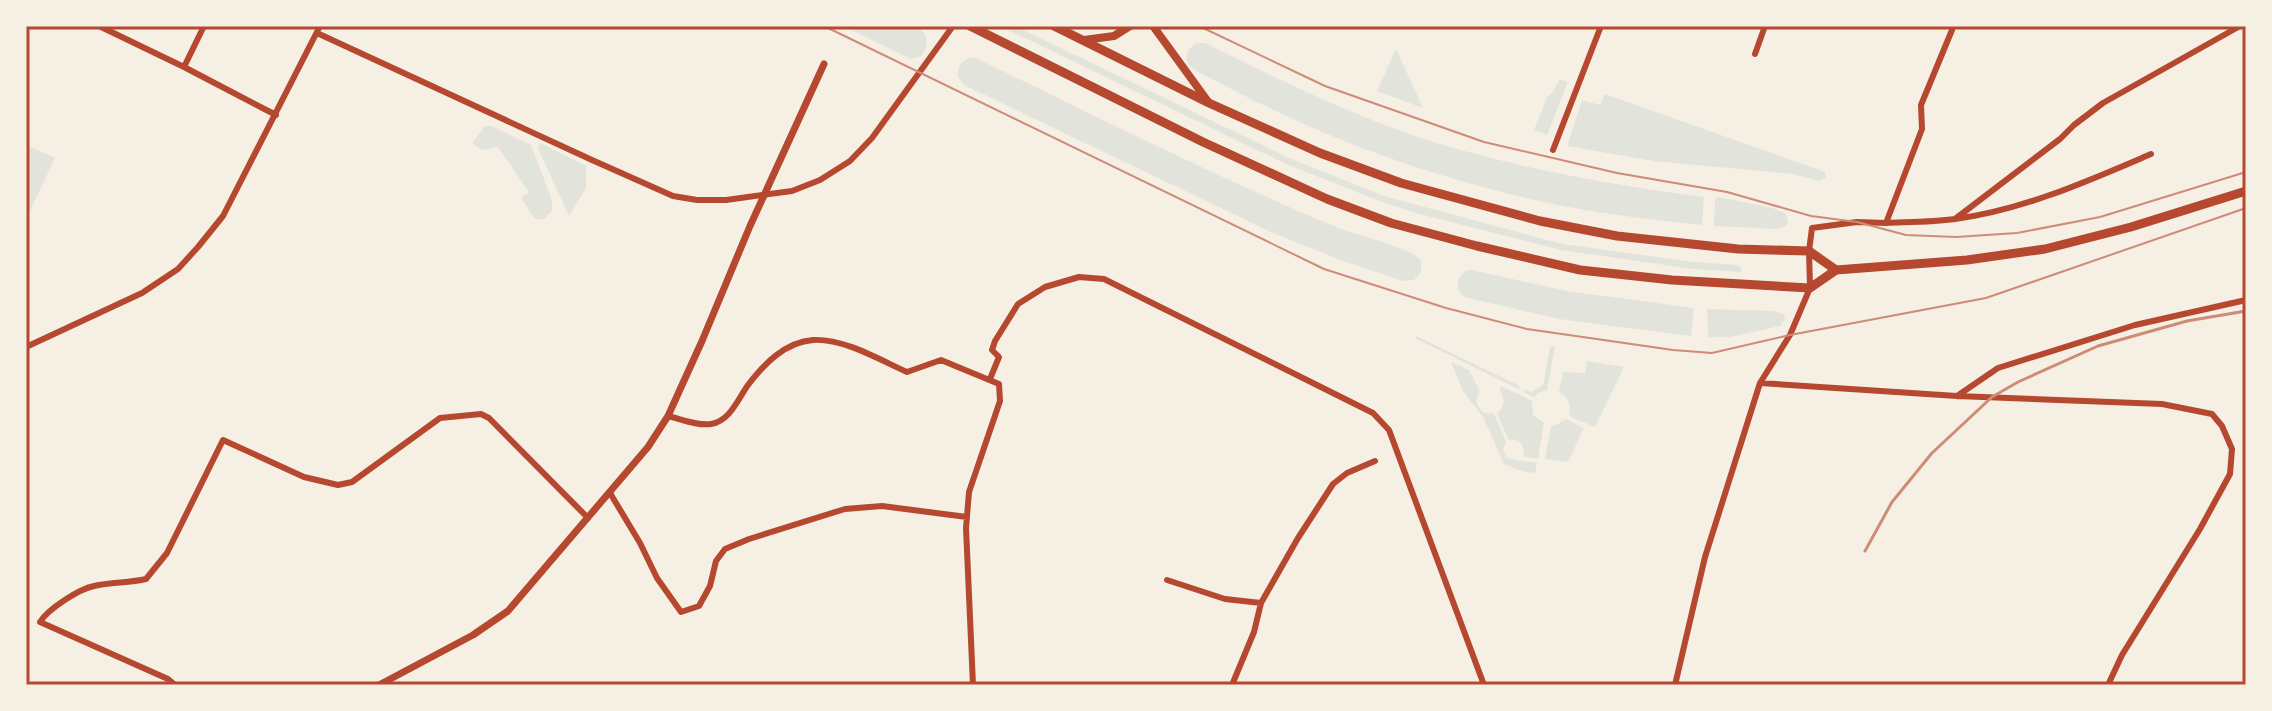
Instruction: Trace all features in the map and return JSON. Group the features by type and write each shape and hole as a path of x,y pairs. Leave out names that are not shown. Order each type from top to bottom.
{"main road":[{"path":"970,26 1203,142 1327,199 1391,223 1580,270 1672,280 1810,288 1836,270 1967,260 2045,249 2131,227 2246,191"},
{"path":"1054,26 1209,103 1320,153 1401,183 1540,221 1617,236 1738,249 1809,251 1836,270"},
{"path":"1084,40 1114,36 1130,26"},
{"path":"1153,26 1209,103"}],"street":[{"path":"99,26 276,115"},
{"path":"184,67 204,26"},
{"path":"26,347 142,293 178,269 223,216 318,29 673,196 726,200 792,191 820,180 850,161 872,138 953,26"},
{"path":"1553,150 1601,26"},
{"path":"1755,54 1765,26"},
{"path":"2222,26 2227,34"},
{"path":"1955,219 2103,103 2240,26"},
{"path":"1886,223 1922,129 1921,105 1952,30"},
{"path":"379,685 473,635 508,611 648,447 668,416 824,64"},
{"path":"1675,685 1705,557 1760,383 1790,335 1810,288 1812,228 1857,222 1955,219 2009,208 2089,181 2151,154"},
{"path":"990,379 999,361 992,350 995,341 1018,304 1045,287 1079,277 1104,279 1373,413 1389,430 1484,685"},
{"path":"1957,396 1998,368 2135,325 2246,300"},
{"path":"668,416 712,424 731,412 749,384 778,351 812,340 845,345 907,372 941,360 999,384 1000,401 969,492 967,517 973,685"},
{"path":"1760,383 1957,396 2162,404 2212,414 2222,426 2232,449 2230,474 2200,529 2122,655 2108,685"},
{"path":"175,685 168,679 40,622 68,599 91,586 146,579 167,553 223,440 304,477 338,485 352,482 440,418 481,414 489,418 588,518"},
{"path":"1232,685 1254,632 1261,603 1298,538 1333,484 1347,473 1375,461"},
{"path":"610,493 657,578 681,612 699,606 710,586 716,561 725,549 749,539 845,509 882,506 967,517"},
{"path":"1167,580 1225,599 1261,603"}],"shaded area":[{"path":"843,26 913,26 925,35 926,47 921,56 911,59"},
{"path":"1000,26 1015,26 1289,158 1384,196 1562,244 1738,265 1742,269 1740,272 1693,269 1561,250 1382,202 1286,164"},
{"path":"1197,43 1205,43 1340,107 1424,139 1562,174 1704,197 1702,225 1539,201 1440,175 1375,153 1280,113 1193,69 1187,55"},
{"path":"1396,49 1423,108 1377,91"},
{"path":"970,58 976,58 1290,207 1336,227 1406,250 1421,260 1421,272 1414,280 1403,281 1271,232 964,85 958,77 958,70"},
{"path":"1560,79 1568,82 1547,135 1534,130 1547,97"},
{"path":"1605,94 1825,172 1826,178 1819,181 1793,174 1654,161 1567,146 1582,100 1600,105"},
{"path":"485,126 492,126 531,145 552,200 552,211 544,219 535,219 521,198 529,192 498,147 481,150 472,143"},
{"path":"540,143 586,166 586,188 569,216 538,148"},
{"path":"26,145 55,158 27,217 26,217"},
{"path":"1718,197 1773,208 1786,214 1788,223 1776,229 1714,226 1715,199"},
{"path":"1465,271 1567,291 1694,308 1691,336 1559,319 1464,297 1458,289 1458,279"},
{"path":"1707,309 1775,311 1784,315 1785,319 1780,326 1730,337 1708,337"},
{"path":"1416,336 1520,386 1518,389"},
{"path":"1550,347 1555,347 1547,390 1534,397 1523,392 1525,389 1531,392 1543,385"},
{"path":"1587,361 1624,367 1595,427 1569,416 1568,402 1559,392 1563,372 1585,373"},
{"path":"1451,362 1469,370 1480,391 1477,399 1479,407 1483,412 1494,414 1506,442 1503,450 1506,457 1537,463 1535,473 1504,464 1483,417 1463,391"},
{"path":"1501,386 1532,401 1533,415 1544,423 1538,459 1523,456 1521,443 1514,439 1509,441 1497,413 1504,401"},
{"path":"1566,419 1584,428 1568,462 1545,459 1551,426"}],"tram line":[{"path":"824,26 1324,269 1446,308 1527,329 1673,350 1712,353 1986,298 2246,208"},
{"path":"1199,26 1325,86 1484,142 1617,173 1727,192 1811,216 1857,222 1906,235 1956,237 2017,233 2100,217 2246,172"}],"railway":[{"path":"1865,551 1892,502 1932,453 1992,397 2098,346 2187,321 2246,311"}]}
